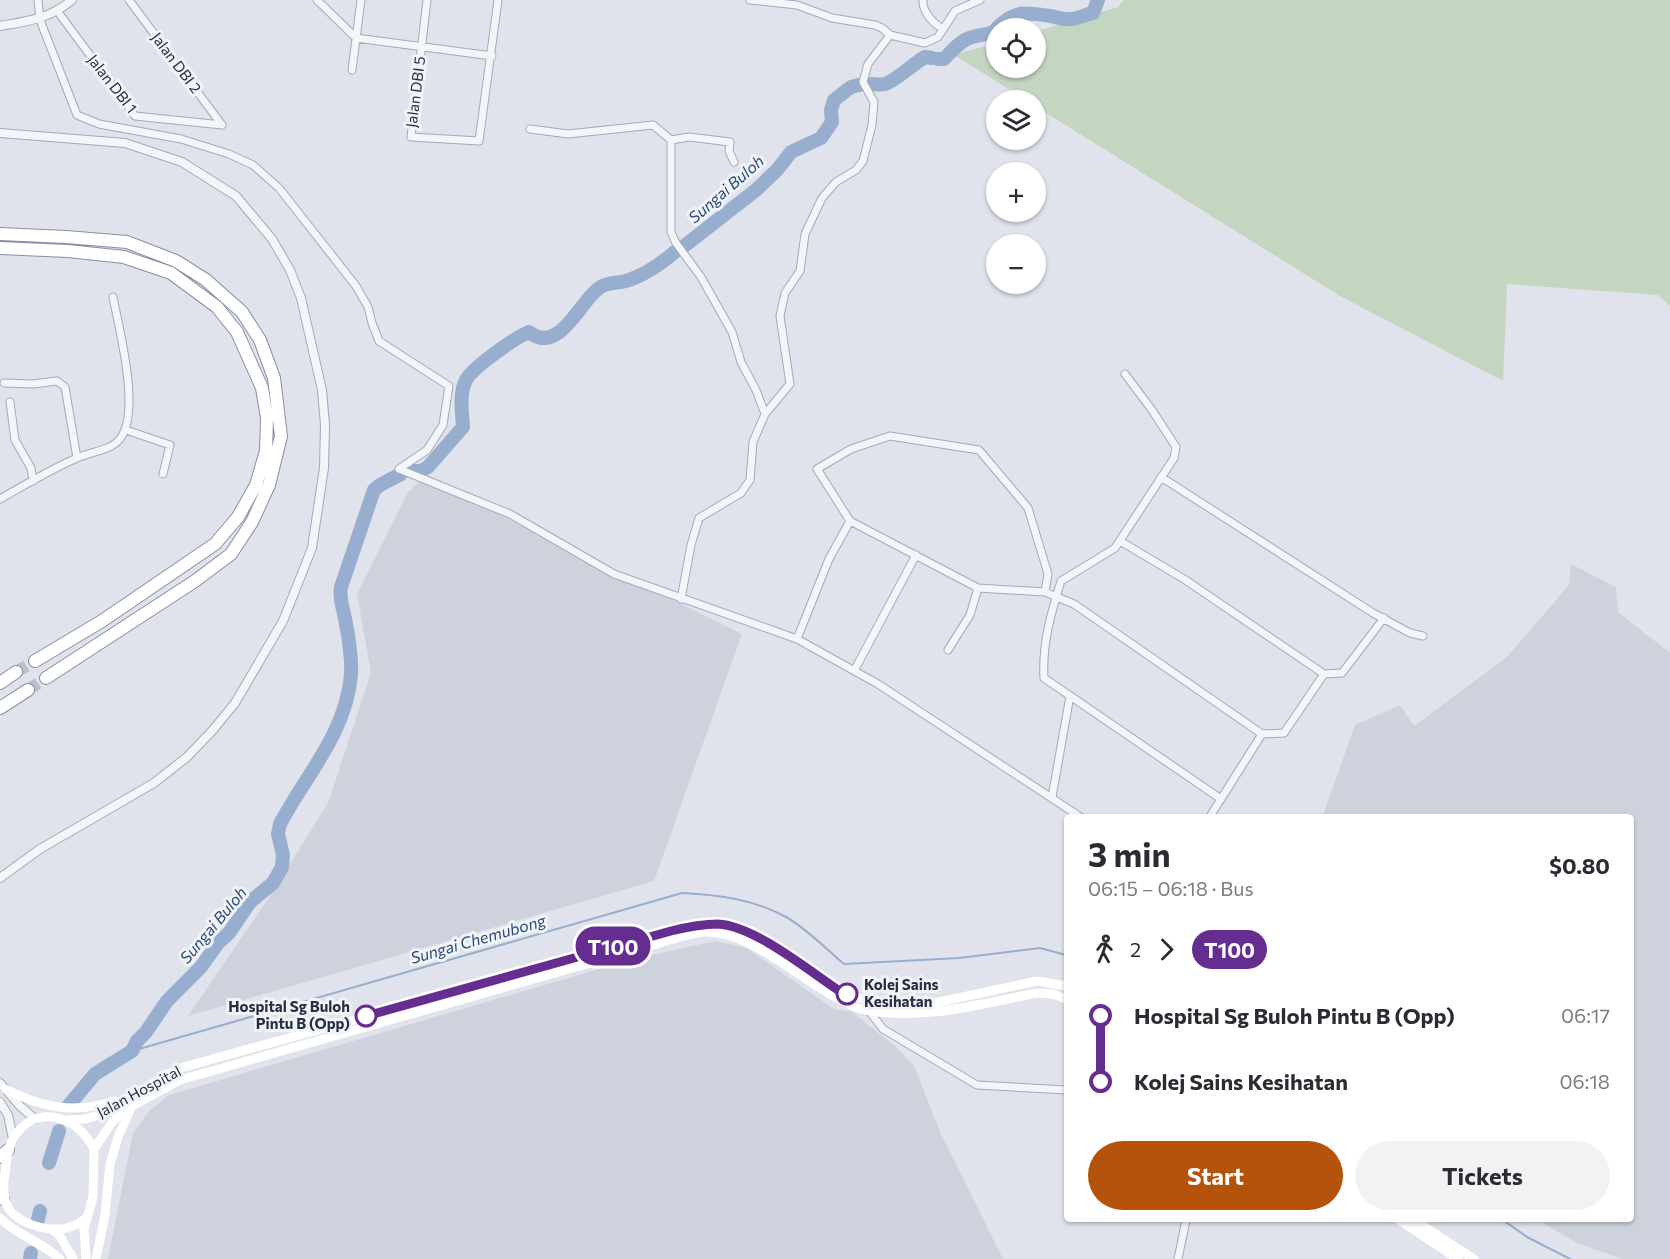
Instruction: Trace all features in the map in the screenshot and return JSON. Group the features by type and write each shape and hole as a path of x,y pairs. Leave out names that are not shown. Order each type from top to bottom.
{"highway":[{"path":"0,234 127,243 176,261 206,280 242,312 260,340 274,378 281,436 269,485 252,522 231,554 195,582 46,678"},
{"path":"0,248 68,251 124,257 171,273 217,307 237,333 262,388 267,418 266,451 256,484 238,517 215,544 102,621 35,661"},
{"path":"0,683 16,672"},
{"path":"0,708 28,690"}],"main road":[{"name":"Jalan Hospital","path":"68,1120 99,1115 130,1102 177,1069 691,926 720,924 754,935 841,992 891,1014 935,1012 1037,993 1053,994 1064,998"},
{"name":"Jalan Hospital","path":"869,1006 930,1004 1036,981 1064,986"},
{"path":"2,1086 31,1102 77,1109 130,1102"},
{"name":"Jalan Hospital","path":"94,1149 113,1121 130,1102"},
{"name":"Jalan Hospital","path":"96,1259 110,1164 130,1102"},
{"path":"73,1259 60,1236 53,1230 21,1220 9,1210 2,1198 7,1149 35,1119 51,1117 68,1120 81,1130 94,1149 93,1197 84,1229 86,1259"},
{"path":"95,1163 100,1171 106,1198"},
{"path":"0,1218 14,1231 42,1244 60,1259"},
{"path":"53,1230 70,1228 86,1218"},
{"path":"1402,1222 1458,1259"},
{"path":"1417,1222 1474,1259"}],"street":[{"path":"38,0 40,20 78,115 99,124 181,140 230,154 253,165 279,188 356,286 368,307 379,341 449,386 443,425 427,450 399,469 510,514 614,574 797,639 878,684 1076,814"},
{"path":"0,26 40,20 58,12 72,0"},
{"name":"Jalan DBI 2","path":"129,0 222,125"},
{"path":"317,0 356,38 492,56 498,0"},
{"path":"352,70 361,0"},
{"name":"Jalan DBI 5","path":"427,0 411,137 478,141 492,56"},
{"path":"750,0 797,5 832,18 875,25 890,36 925,43 938,37 956,11 980,0"},
{"path":"922,0 922,6 934,24 943,30"},
{"name":"Jalan DBI 1","path":"58,12 135,116 222,125"},
{"path":"681,599 691,545 699,518 741,492 750,480 753,442 765,414 790,384 780,316 785,293 800,271 805,234 822,198 836,182 856,170 863,161 872,125 874,102 863,82 868,64 890,36"},
{"path":"530,129 568,134 653,125 671,140 689,137 730,142 729,151 734,162"},
{"path":"0,134 125,143 182,162 236,196 272,238 290,270 301,298 322,390 325,425 325,453 312,548 282,621 235,703 187,757 154,783 40,849 0,878"},
{"path":"671,140 671,232 676,243 701,277 732,332 741,362 756,390 765,414"},
{"path":"0,499 77,458 118,442 126,430 128,386 126,360 113,297"},
{"path":"1125,374 1176,447 1173,458 1115,548 1061,581 1043,655 1044,678 1221,799"},
{"path":"4,383 33,384 57,381 65,387 77,458"},
{"path":"10,402 15,440 31,468 33,481"},
{"path":"126,430 170,445 163,474"},
{"path":"1045,592 1048,574 1028,508 979,450 890,436 851,449 817,469 850,521 978,588 1045,592 1074,604 1262,734 1284,733 1324,674"},
{"path":"1161,477 1313,575 1410,633 1423,636"},
{"path":"797,639 829,560 850,521"},
{"path":"1120,541 1184,579 1324,674 1342,673 1384,618"},
{"path":"854,671 916,555"},
{"path":"948,650 970,615 978,588"},
{"path":"1052,797 1070,696"},
{"path":"1212,814 1262,734"},
{"path":"869,1006 884,1029 977,1085 1064,1090"},
{"path":"2,1086 35,1119"},
{"path":"0,1102 8,1115 7,1149"},
{"path":"1178,1259 1186,1222"}],"shaded area":[{"path":"421,480 464,497 742,634 654,881 188,1016 270,896 328,803 371,673 357,594 408,492"},
{"path":"1571,564 1616,587 1618,612 1670,653 1670,1259 1622,1259 1577,1243 1541,1222 1634,1222 1634,814 1323,814 1355,725 1400,705 1414,726 1507,657 1569,585"},
{"path":"715,941 746,948 834,1009 852,1012 895,1046 914,1066 941,1134 1003,1259 108,1259 133,1133 149,1111 169,1095 633,959"}],"green space":[{"path":"1124,0 1670,0 1670,306 1658,295 1507,284 1503,381 1340,296 1046,113 1046,90 1010,90 991,78 1046,78 1046,29 1118,7"},
{"path":"986,46 986,75 954,55"}],"waterway":[{"name":"Sungai Buloh","path":"1010,18 1021,14 1076,18 1093,13 1098,0"},
{"name":"Sungai Buloh","path":"938,59 944,59 967,39 986,34"},
{"name":"Sungai Buloh","path":"871,84 885,84 925,57 932,58"},
{"name":"Sungai Buloh","path":"683,247 756,190 777,170 791,152 821,138 832,122 831,110 834,100 851,87 859,85"},
{"name":"Sungai Buloh","path":"414,471 421,471 428,467 463,427 462,391 466,380 485,361 529,332 540,338 550,337 559,332 599,288 606,284 642,275 676,251"},
{"name":"Sungai Buloh","path":"69,1105 95,1074 132,1051 167,1001 201,967 218,943 229,933 250,902 273,883 282,867 283,855 278,834 280,824 333,735 348,696 351,660 341,587 374,490 401,474"},
{"name":"Sungai Chemubong","path":"132,1051 682,893 736,899 774,911 801,927 844,964 959,958 1040,948 1064,954"},
{"name":"Sungai Buloh","path":"49,1163 59,1131"},
{"name":"Sungai Buloh","path":"37,1224 40,1211"},
{"name":"Sungai Chemubong","path":"1506,1222 1527,1237 1570,1259"},
{"name":"Sungai Buloh","path":"30,1259 31,1253"}],"tunnel":[{"path":"16,672 35,661"},
{"path":"28,690 46,678"}],"bus line":[{"name":"T100","path":"366,1016 671,931 691,926 720,924 754,935 847,994"}],"place":[{"name":"Kolej Sains Kesihatan","path":"847,994"},
{"name":"Hospital Sg Buloh Pintu B (Opp)","path":"366,1016"}]}
